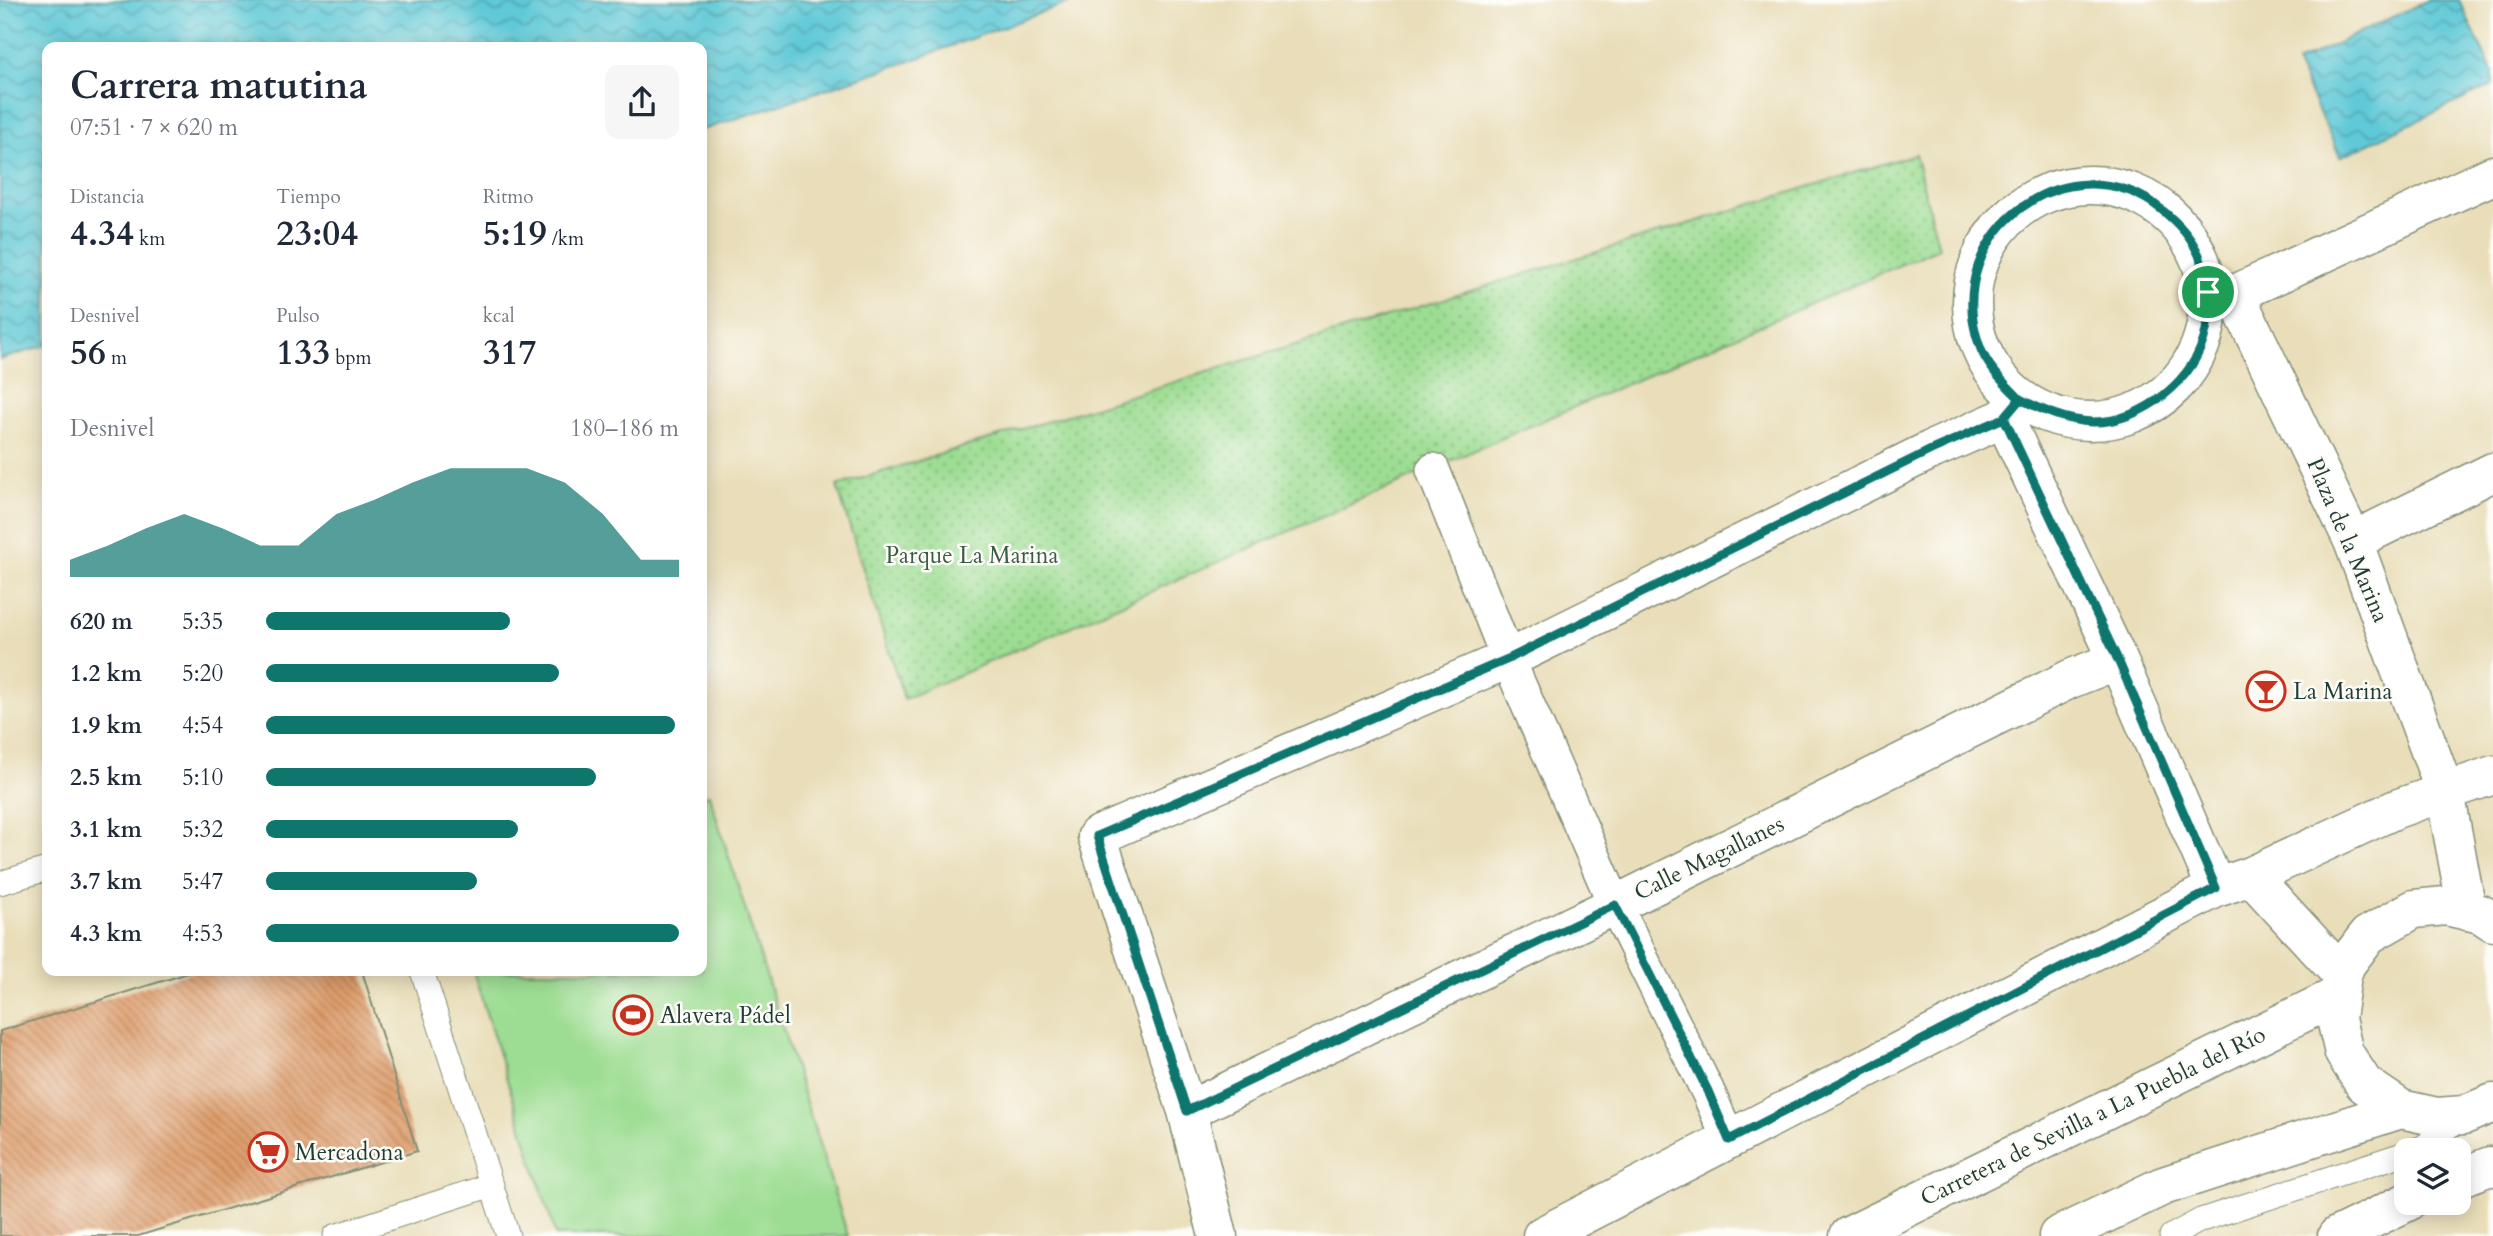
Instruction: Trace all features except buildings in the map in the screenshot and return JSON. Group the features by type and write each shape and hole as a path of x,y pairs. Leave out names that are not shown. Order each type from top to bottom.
{"street":[{"path":"1219,1236 1187,1111 1097,836 1508,659 2012,409 2093,422 2132,415 2165,396 2191,366 2222,293 2493,175"},
{"path":"2222,293 2178,223 2149,200 2114,186 2077,184 2040,195 2009,216 1987,243 1975,275 1972,310 1979,344 2012,409 2118,660 2234,882 2339,986"},
{"name":"Plaza de la Marina","path":"2222,293 2353,541 2445,792 2484,914"},
{"path":"1433,470 1508,659 1615,905 1708,1091 1729,1140"},
{"path":"2353,541 2493,471"},
{"name":"Calle Magallanes","path":"1187,1111 1615,905 2070,679 2118,660"},
{"path":"1542,1236 2234,882 2396,809 2493,775"},
{"path":"2478,1109 2437,1117 2401,1109 2364,1084 2344,1053 2336,1018 2339,986 2346,964 2368,935 2414,909 2446,906 2484,914"},
{"name":"Carretera de Sevilla a La Puebla del Río","path":"1849,1236 2339,986"},
{"path":"2058,1236 2163,1186 2401,1109"},
{"path":"2471,1173 2493,1167"},
{"path":"2337,1236 2394,1208"}],"lane":[{"path":"0,883 42,870"},
{"path":"424,976 508,1236"},
{"path":"2436,1138 2478,1109"},
{"path":"2171,1236 2201,1220 2394,1157"},
{"path":"335,1236 492,1185"}],"green space":[{"name":"Parque La Marina","path":"1915,154 1939,248 904,699 837,486"},
{"name":"Alavera Pádel","path":"709,794 848,1236 556,1236 475,976 707,976"}],"water":[{"path":"0,0 1076,0 916,59 707,128 707,42 42,42 42,347 0,360"},
{"path":"2428,0 2459,0 2493,73 2493,85 2340,157 2296,63"}],"place":[{"name":"La Marina","path":"2266,691"},
{"name":"Alavera Pádel","path":"633,1015"},
{"name":"Mercadona","path":"268,1152"}],"route":[{"path":"2208,292 2199,255 2178,223 2149,200 2114,186 2077,184 2040,195 2009,216 1987,243 1975,275 1972,310 1979,344 1996,374 2020,399 2004,418 2118,660 2216,888 1729,1140 1708,1091 1615,905 1187,1111 1097,836 1508,659 1931,450 2004,418 2020,399 2055,416 2093,422 2132,415 2165,396 2191,366 2206,331 2208,292"}]}
